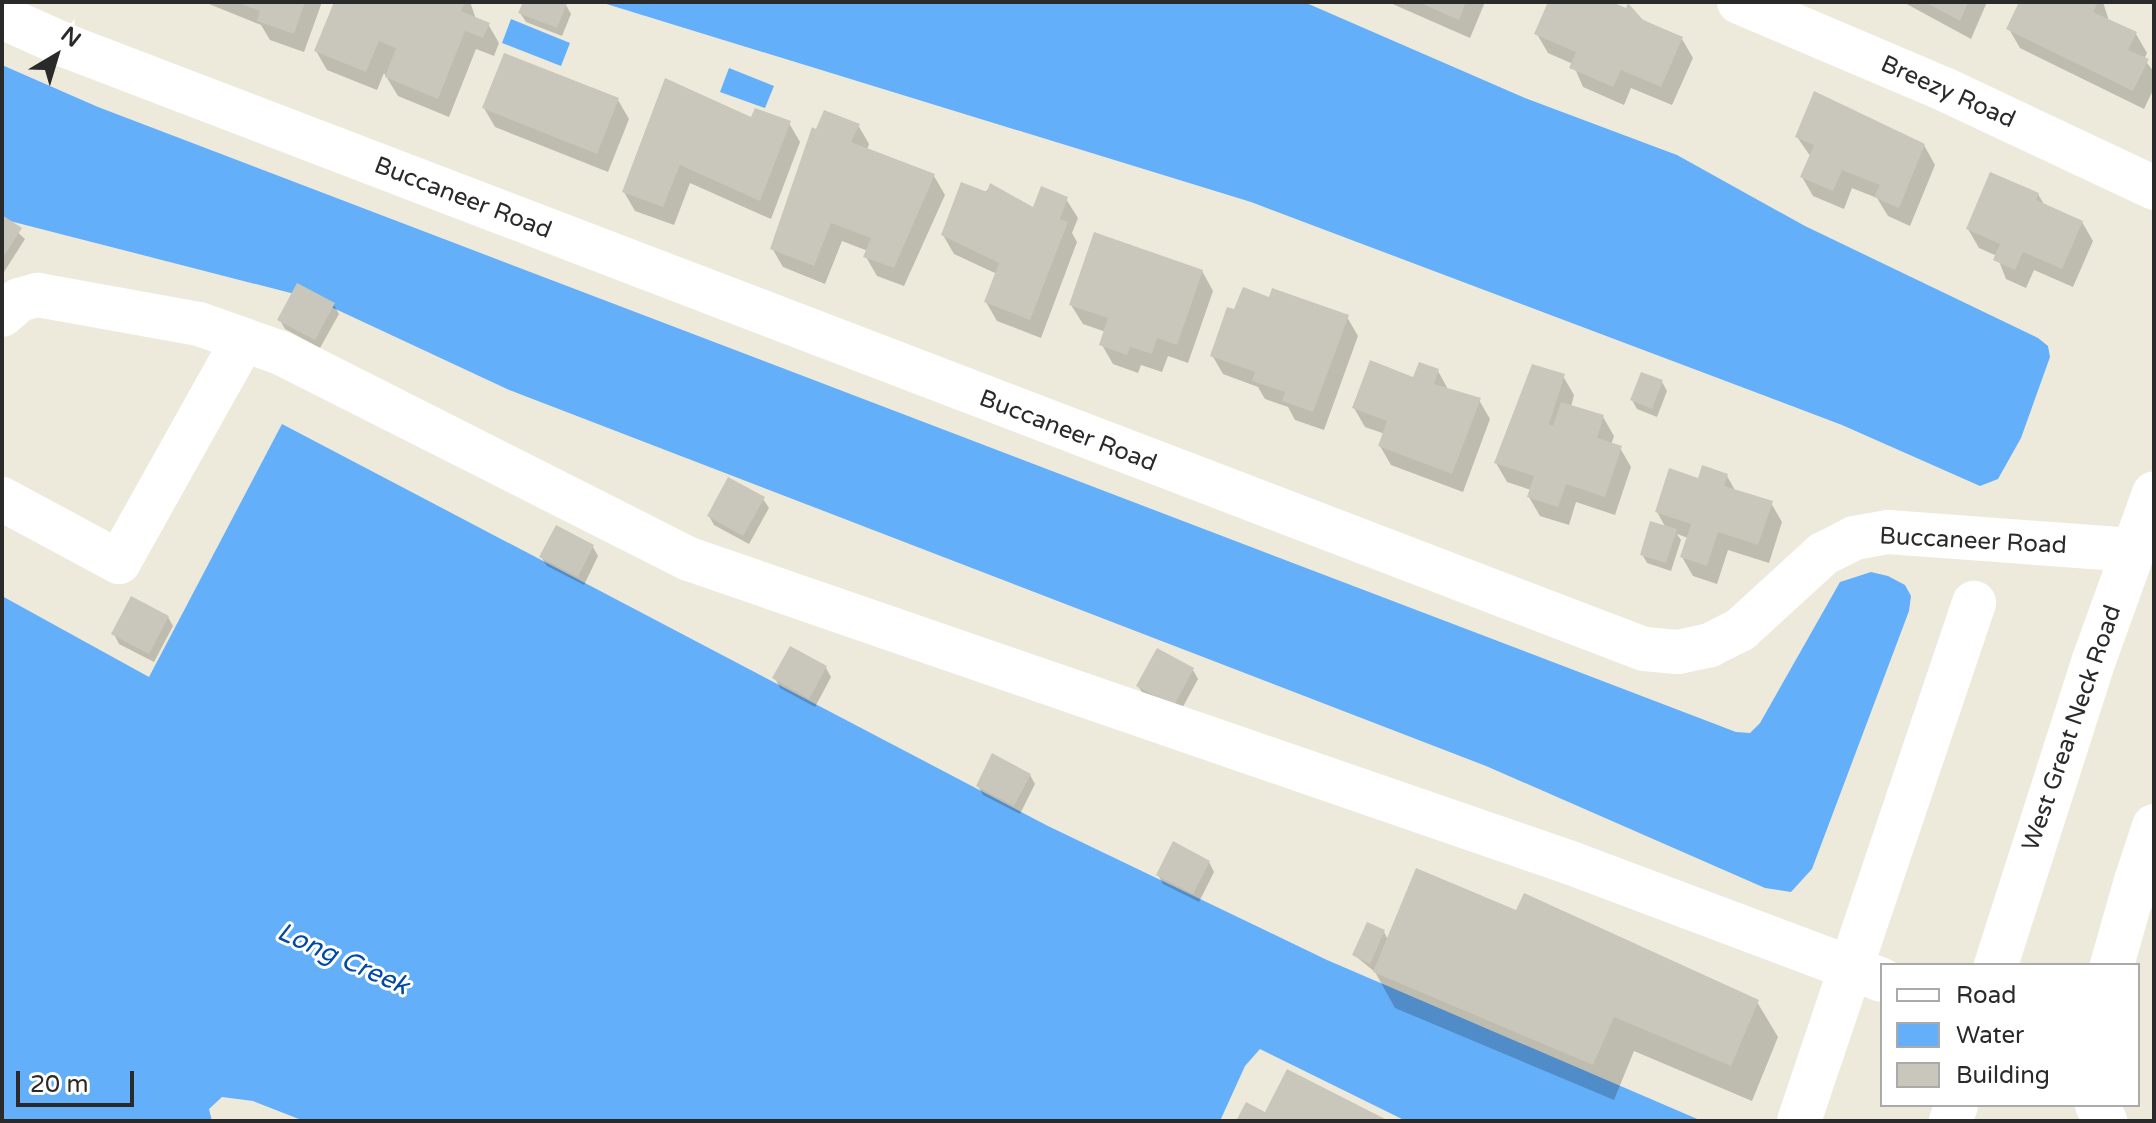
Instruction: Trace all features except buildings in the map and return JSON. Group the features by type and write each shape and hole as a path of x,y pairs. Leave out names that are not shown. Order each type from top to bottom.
{"street":[{"name":"Breezy Road","path":"1739,2 1946,90 2154,188"},
{"name":"Buccaneer Road","path":"2,17 69,47 1644,649 1678,652 1710,645 1740,630 1823,554 1854,538 1888,532 2132,550"},
{"path":"2,315 19,300 38,295 157,315 281,353 689,559 1571,863 1866,974"},
{"path":"2,499 119,562 243,340"},
{"name":"West Great Neck Road","path":"1997,963 2132,550 2154,493"},
{"path":"1799,1121 1866,974 1974,603"},
{"path":"2113,963 2145,883 2154,826"}],"water":[{"path":"600,2 1304,2 1525,98 1677,155 1805,226 2038,338 2048,346 2050,357 2021,438 1998,479 1980,486 1842,425 1251,202"},
{"path":"511,19 570,43 561,66 502,43"},
{"path":"2,65 98,107 1736,732 1750,733 1760,723 1840,582 1871,572 1888,576 1905,585 1911,596 1909,611 1812,869 1791,892 1765,888 1486,766 507,389 314,299 2,219"},
{"path":"729,68 774,86 765,108 720,92"},
{"name":"Long Creek","path":"282,424 1048,826 1327,960 1702,1121 1406,1121 1260,1049 1245,1066 1220,1121 304,1121 253,1101 222,1097 209,1109 212,1121 2,1121 2,596 149,677"}]}
